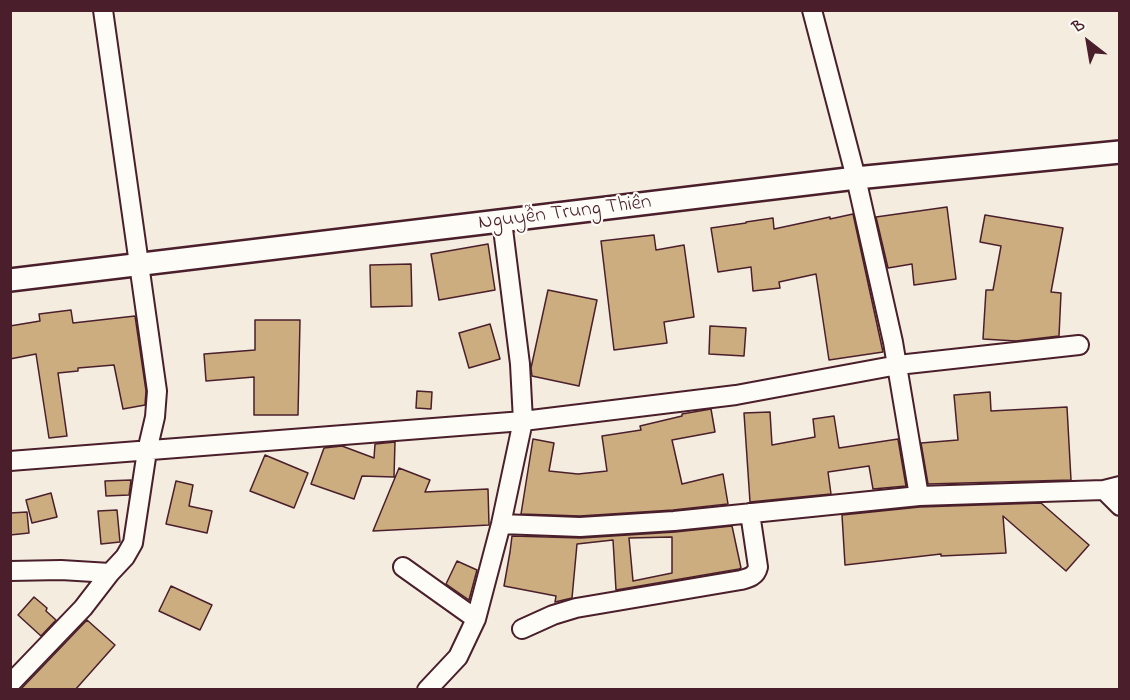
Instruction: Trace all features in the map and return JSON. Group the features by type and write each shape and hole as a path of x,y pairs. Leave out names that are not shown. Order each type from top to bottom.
{"street":[{"path":"10,684 83,609 125,557 132,543 155,417 157,391 103,10"},
{"path":"812,10 856,178 898,366 919,496"},
{"name":"Nguyễn Trung Thiên","path":"10,280 856,178 1119,152"},
{"path":"427,690 458,657 476,619 501,524 523,421 520,364 502,221"},
{"path":"10,461 523,421 736,395 898,366 1079,345"},
{"path":"501,524 580,527 674,521 919,496 1112,488 1119,506"},
{"path":"522,630 553,615 576,609 752,577 758,567 750,513"},
{"path":"403,567 476,619"},
{"path":"10,571 61,570 110,573"}],"building":[{"path":"947,207 956,279 914,285 912,264 888,268 876,217"},
{"path":"853,214 883,352 829,360 816,274 779,282 780,288 753,291 751,267 718,272 711,228 773,218 774,229"},
{"path":"985,215 1063,228 1051,292 1061,293 1059,336 1016,341 983,339 986,290 993,290 1001,246 980,242"},
{"path":"654,235 656,250 684,245 694,317 664,322 667,343 614,350 601,241"},
{"path":"488,244 495,290 439,300 431,254"},
{"path":"411,264 412,306 371,307 370,265"},
{"path":"548,290 597,300 579,386 532,376 531,368"},
{"path":"71,310 73,323 135,316 146,391 145,405 123,409 114,365 78,368 78,371 58,373 67,436 49,438 36,354 10,359 10,326 40,321 39,314"},
{"path":"255,320 300,320 298,415 254,415 254,377 206,381 204,354 255,350"},
{"path":"490,324 500,359 469,368 459,333"},
{"path":"710,326 746,328 744,356 709,354"},
{"path":"417,391 432,392 431,409 416,408"},
{"path":"990,392 991,411 1067,407 1071,480 928,484 921,443 958,440 954,395"},
{"path":"711,409 715,432 672,440 682,484 723,474 728,504 580,516 521,514 533,439 554,443 549,471 578,474 607,471 602,436 641,430 640,426 682,416 682,414"},
{"path":"770,412 772,445 815,437 813,419 834,416 839,448 898,439 906,486 873,489 869,466 828,472 831,494 750,502 744,413"},
{"path":"395,442 394,477 362,476 354,499 311,484 324,448 342,446 374,458 375,444"},
{"path":"265,455 308,473 294,508 250,491"},
{"path":"399,468 430,480 425,492 488,489 489,525 373,531"},
{"path":"131,480 129,495 106,496 105,481"},
{"path":"176,481 193,485 189,506 212,511 207,533 166,524"},
{"path":"51,493 57,517 32,523 26,500"},
{"path":"1041,503 1089,545 1066,571 1003,516 1006,553 941,556 941,554 845,565 842,515 920,507"},
{"path":"117,510 120,542 101,544 98,511"},
{"path":"27,512 29,533 10,535 10,513"},
{"path":"732,526 741,568 616,590 613,540 577,544 572,598 555,602 556,596 504,586 512,536 581,538","holes":["672,537 672,573 633,581 629,538"]},
{"path":"457,561 477,570 469,600 446,584"},
{"path":"171,586 212,605 200,630 159,611"},
{"path":"34,597 56,620 41,636 18,615"},
{"path":"87,620 115,645 75,690 20,690"}]}
